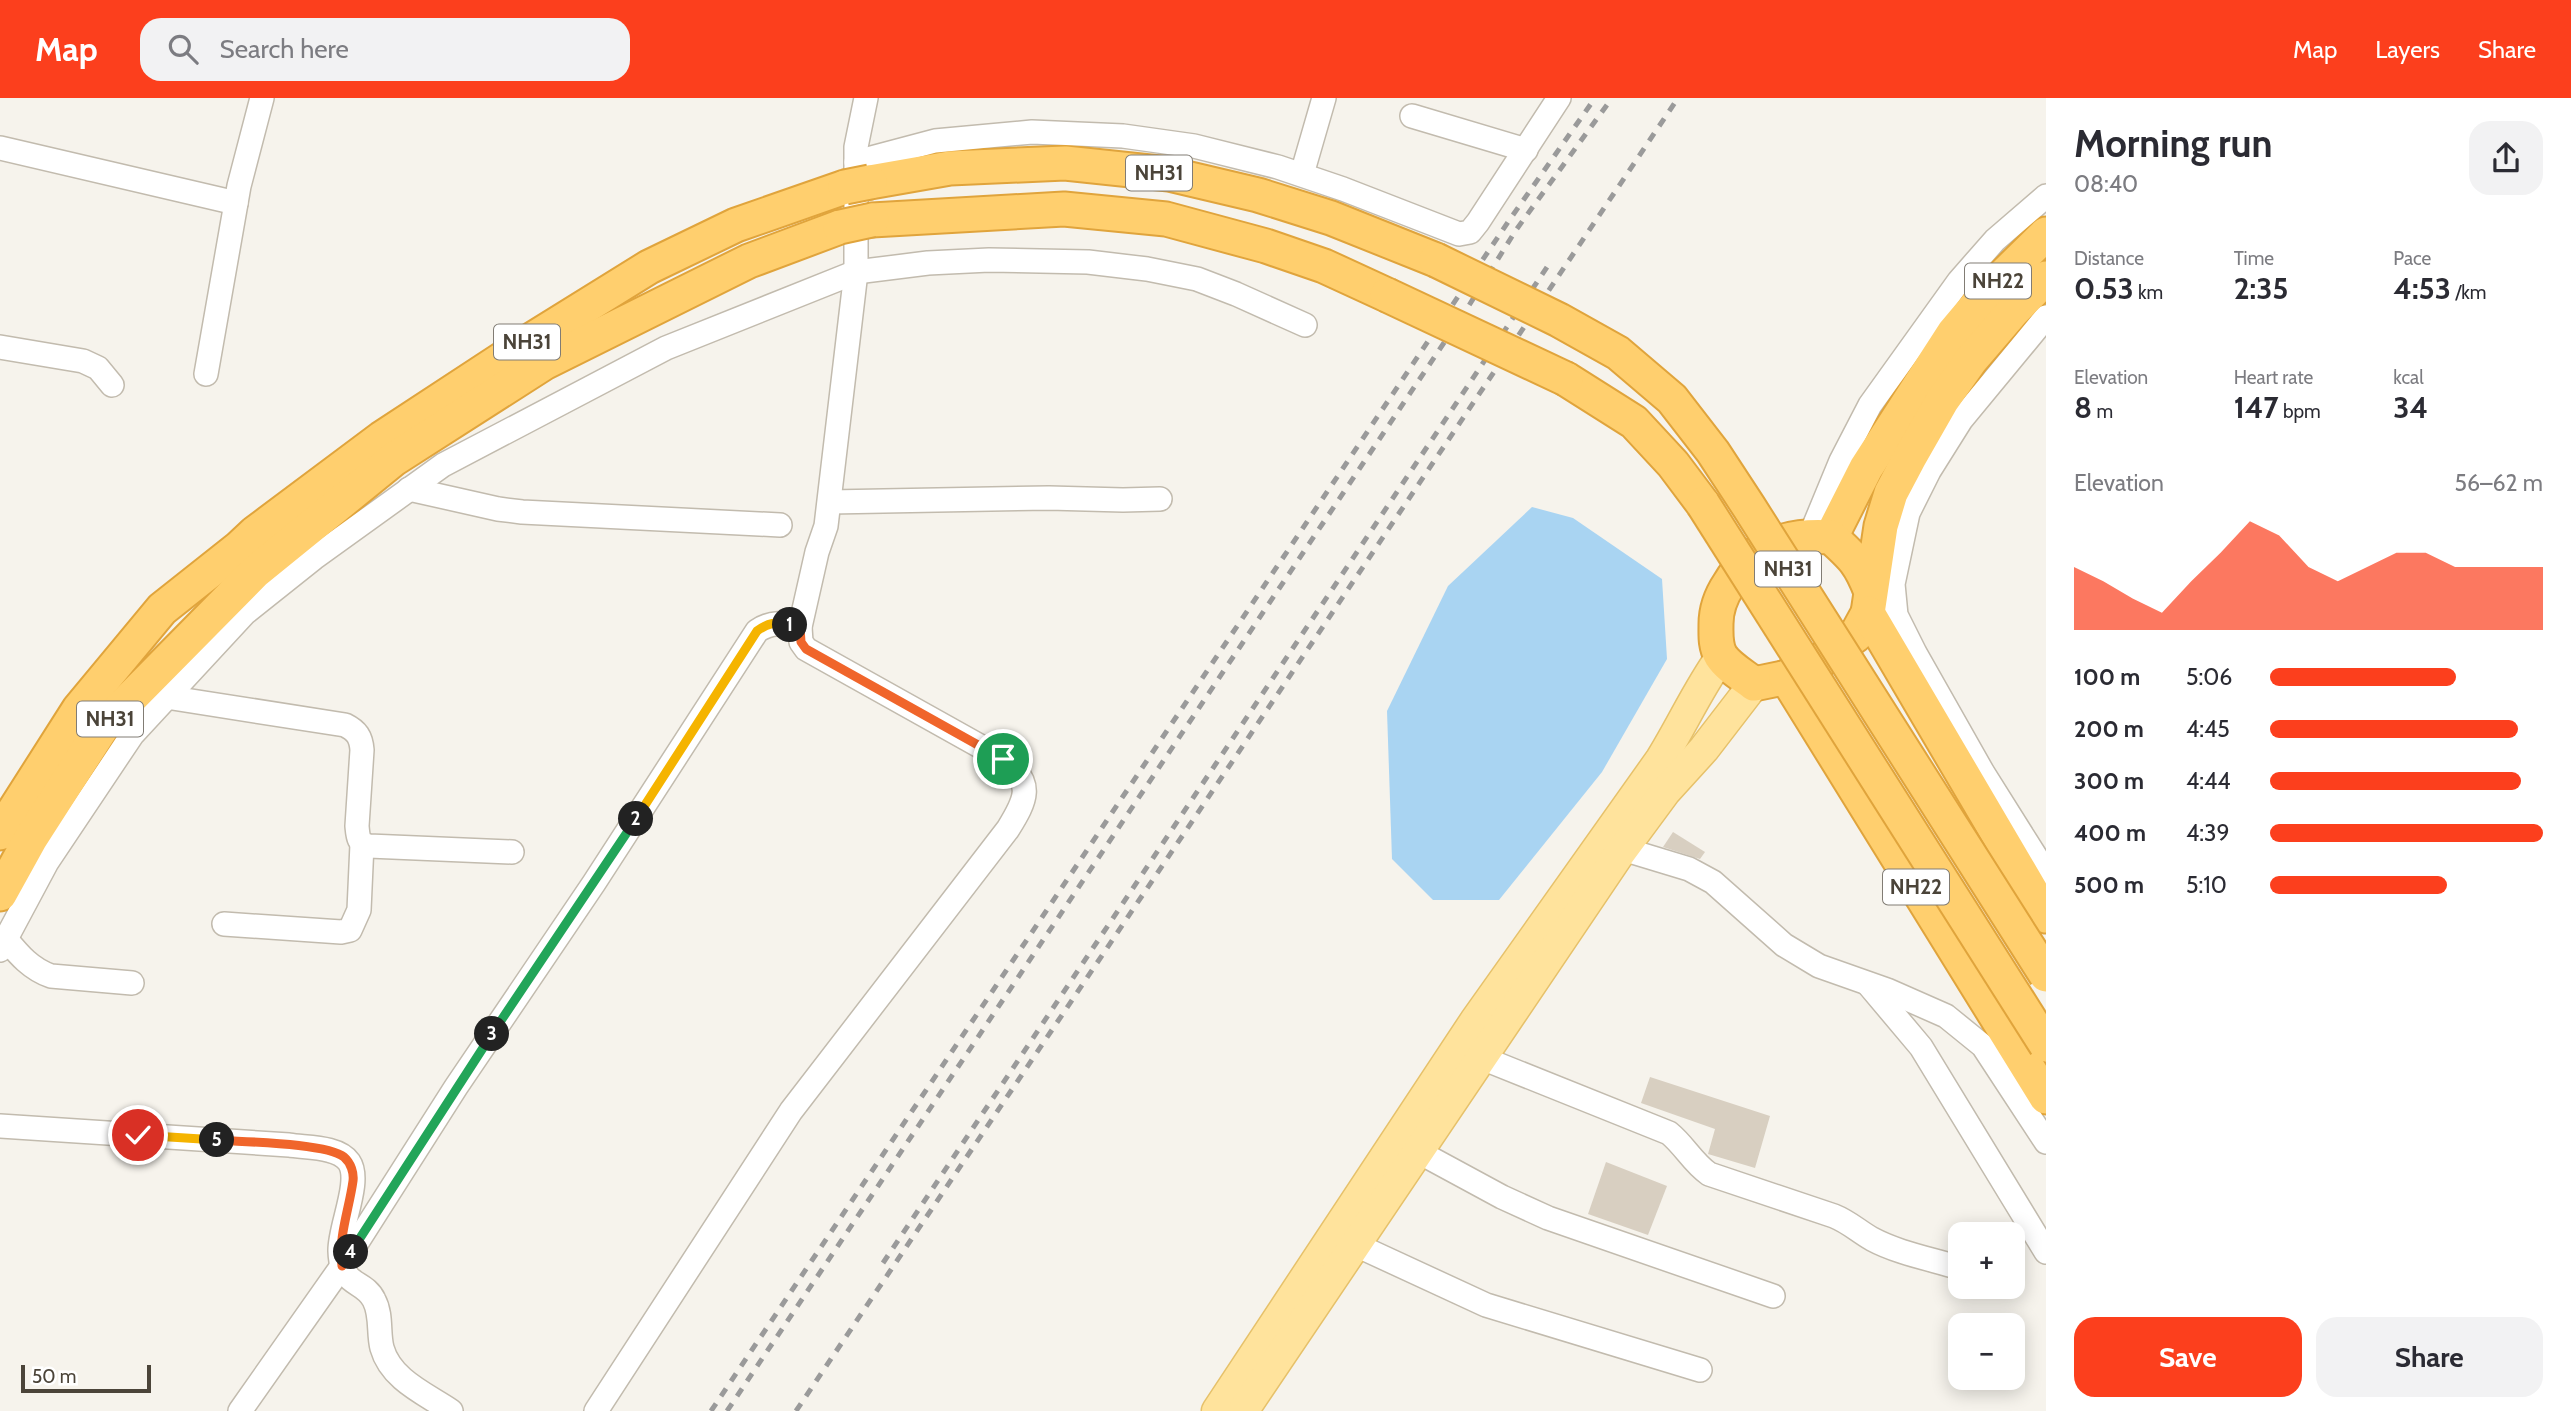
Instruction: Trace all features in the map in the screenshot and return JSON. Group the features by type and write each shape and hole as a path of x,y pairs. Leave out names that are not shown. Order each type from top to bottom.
{"highway":[{"name":"NH31","path":"0,894 31,838 103,726 247,560 255,533 382,438 649,267 736,225 857,177 950,168 1065,163 1169,174 1258,195 1331,218 1436,260 1559,320 1618,353 1672,399 1713,452 2046,975"},
{"name":"NH31","path":"0,833 79,709 162,609 247,560 394,459 544,363 749,261 856,224 1065,209 1166,219 1266,246 1324,266 1566,379 1634,422 1673,464 1703,504 2046,1045"},
{"name":"NH22","path":"1820,536 1954,332 1992,288 2046,234"},
{"name":"NH22","path":"2046,278 2012,311 1971,360 1942,401 1900,503 1881,526 1870,602 1856,635 1802,674 1786,677 2046,1097"},
{"path":"1786,677 1754,684 1721,657 1715,642 1716,614 1723,593 1737,569 1754,552 1789,538 1820,536 1856,559 1863,569 1870,602 2046,916"}],"main road":[{"path":"1247,1392 1475,1021 1661,759 1689,713 1702,683 1721,657"},
{"path":"1217,1411 1247,1392 1354,1244 1623,849 1665,792 1704,749 1754,684"}],"street":[{"path":"206,374 236,203 262,98"},
{"path":"596,1411 791,1111 1008,830 1024,800 1026,789 1022,778 1013,767 806,649 801,642 800,627 830,502 856,272 856,147 866,98"},
{"path":"1302,174 1324,98"},
{"path":"857,177 936,141 1032,132 1123,136 1241,156 1302,174 1460,234 1470,232 1478,222 1559,98"},
{"path":"1412,116 1526,149"},
{"path":"0,148 236,203"},
{"path":"1820,536 1841,461 1870,405 1959,281 1995,240 2046,196"},
{"path":"132,983 51,976 39,972 3,944 47,862 132,735 245,613 314,558 443,465 666,348 856,272 989,260 1088,262 1147,269 1197,279 1305,326"},
{"path":"2046,317 1961,420 1929,471 1900,503 1893,584 1896,615 1914,653 1983,773 2046,873"},
{"path":"0,347 83,361 98,368 112,385"},
{"path":"410,489 522,512 780,525"},
{"path":"830,502 1160,499"},
{"path":"240,1411 342,1266 456,1087 594,883 757,631 767,624 780,622 800,627"},
{"path":"166,697 345,725 355,730 361,738 357,826 362,844 359,909 350,930 341,932 223,924"},
{"path":"362,844 512,852"},
{"path":"1623,849 1689,869 1713,882 1784,945 1819,966 1947,1016 1971,1034 2000,1070 2046,1142"},
{"path":"1868,985 1921,1047 2046,1252"},
{"path":"1482,1058 1668,1133 1682,1144 1697,1166 1709,1174 1834,1216 1851,1223 1886,1245 1948,1264"},
{"path":"0,1126 289,1145 342,1155 350,1164 353,1178 340,1249 342,1266 349,1280 374,1298 382,1348 392,1368 408,1383 451,1411"},
{"path":"1417,1151 1502,1197 1548,1218 1773,1296"},
{"path":"1354,1244 1486,1305 1700,1370"}],"water":[{"path":"1532,507 1573,518 1662,579 1667,659 1602,772 1499,900 1433,900 1392,859 1387,711 1448,586"}],"building":[{"path":"1673,832 1705,852 1700,859 1663,847"},
{"path":"1650,1077 1770,1116 1755,1168 1708,1154 1715,1129 1641,1103"},
{"path":"1606,1162 1667,1186 1648,1235 1588,1214"}],"railway":[{"path":"711,1411 1508,222 1595,98"},
{"path":"727,1411 1468,307 1516,230 1612,98"},
{"path":"796,1411 1678,98"},
{"path":"883,1263 1547,267"}],"route":[{"path":"138,1135 289,1145 342,1155 350,1164 353,1178 340,1249 342,1266 456,1087 594,883 757,631 767,624 780,622 800,627 801,642 806,649 1003,759"}]}
